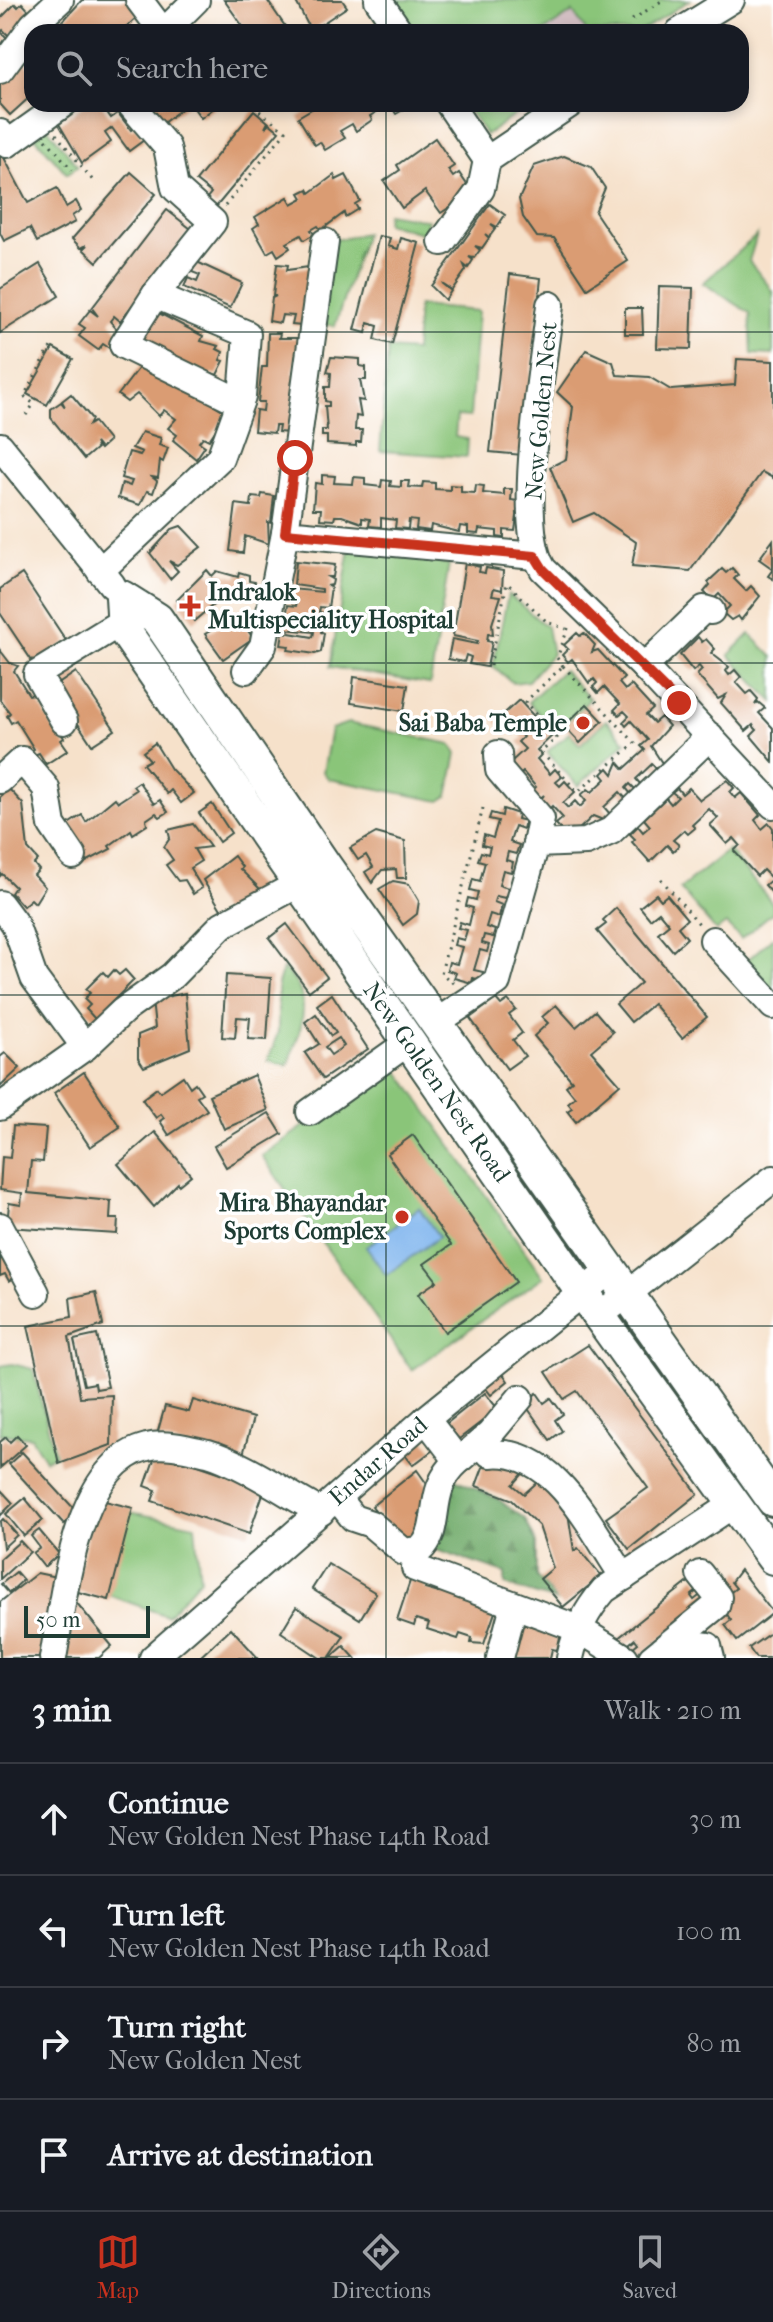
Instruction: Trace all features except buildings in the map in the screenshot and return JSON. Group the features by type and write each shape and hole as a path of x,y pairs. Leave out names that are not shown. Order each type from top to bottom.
{"main road":[{"name":"New Golden Nest Road","path":"773,1500 617,1283 438,1021 326,867 157,619 122,609 124,630 298,887 410,1041 590,1303 773,1558"}],"street":[{"path":"34,24 60,0"},
{"path":"139,0 158,24"},
{"path":"172,24 196,0"},
{"path":"378,0 394,24"},
{"path":"692,24 731,0"},
{"path":"0,70 24,37"},
{"path":"137,112 167,147 175,188 206,230 155,295 123,345 240,402"},
{"path":"454,112 487,160"},
{"path":"442,242 481,189 487,160 558,112"},
{"path":"0,133 7,144 51,120"},
{"path":"246,670 263,646 285,533 325,242"},
{"path":"100,571 220,458 240,402 247,334 155,295"},
{"name":"New Golden Nest","path":"535,556 530,491 550,305"},
{"name":"New Golden Nest Road","path":"0,446 100,571 122,609"},
{"path":"285,533 535,556 543,569 644,667 773,805"},
{"path":"64,721 37,674 122,609"},
{"path":"644,667 704,609 711,611"},
{"path":"536,844 586,842 611,831 710,736"},
{"path":"438,1021 497,982 536,844 541,819 499,770 498,754"},
{"path":"0,780 22,760 46,788 52,825 73,856"},
{"path":"0,1107 85,1047 123,1011 172,976 222,925 298,887 326,867"},
{"path":"0,904 15,924 34,978 85,1047"},
{"path":"710,937 773,1006"},
{"path":"310,1112 410,1041"},
{"name":"Endar Road","path":"153,1658 426,1419 617,1283 773,1179"},
{"path":"0,1226 36,1293"},
{"path":"53,1658 84,1511 119,1462 133,1451 150,1446 169,1446 210,1454 371,1524 404,1552 414,1553 428,1543 440,1482 458,1461 490,1434 520,1398"},
{"path":"426,1419 458,1461"},
{"path":"490,1454 519,1455 545,1468 624,1577"},
{"path":"570,1658 588,1609 604,1590 734,1504"},
{"path":"415,1568 579,1629 625,1658"},
{"path":"673,1650 716,1606 718,1597 700,1574"},
{"path":"500,1658 514,1605"},
{"path":"652,1658 673,1650 708,1646 711,1658"}],"path":[{"path":"632,20 663,0"},
{"path":"206,230 286,131 261,112"},
{"path":"51,120 51,145 72,170"},
{"path":"51,120 94,182"},
{"path":"45,149 51,145"},
{"path":"26,415 34,404 24,396 51,347"},
{"path":"490,666 507,583 547,622 566,629"},
{"path":"563,666 525,702 557,738 541,752 578,792 635,743 557,658 566,629 574,617"},
{"path":"453,983 441,973 483,808"},
{"path":"661,879 710,937"}],"shaded area":[{"path":"574,12 582,24 555,24"}],"green space":[{"path":"393,0 690,0 652,24 581,24 573,12 555,24 410,24"},
{"path":"470,112 519,112 486,135"},
{"path":"47,127 78,166 67,174 35,137"},
{"path":"387,213 428,220 424,234 386,223"},
{"path":"365,233 335,326 321,324 334,240"},
{"path":"757,235 749,261 773,291 773,355 752,354 750,313 703,283"},
{"path":"418,306 478,311 470,417 457,416 455,437 468,439 467,457 380,451 388,349 415,351"},
{"path":"350,548 449,564 430,684 330,667"},
{"path":"508,594 547,627 552,654 528,681 513,683 493,666"},
{"path":"750,634 773,657 773,702 729,655"},
{"path":"563,670 590,699 556,732 528,702"},
{"path":"606,720 626,742 578,786 547,752 569,733 580,745"},
{"path":"348,723 451,744 457,754 448,796 440,801 329,779 323,772 331,729"},
{"path":"728,850 773,904 773,912 741,939 726,924 716,931 680,889"},
{"path":"773,937 773,995 745,962"},
{"path":"283,969 300,990 303,1002 301,1026 288,1065 268,1061 278,1032 278,984"},
{"name":"Mira Bhayandar Sports Complex","path":"393,1063 543,1277 412,1370 262,1156"},
{"path":"12,1364 33,1369 55,1455 45,1460 31,1437 0,1434 0,1366"},
{"path":"455,1479 498,1499 525,1519 536,1542 536,1576 556,1601 505,1585 505,1573 415,1543"},
{"path":"130,1512 195,1525 200,1579 167,1616 109,1595"}],"water":[{"path":"419,1208 439,1237 386,1275 366,1247"}],"place":[{"name":"Indralok Multispeciality Hospital","path":"190,606"},
{"name":"Sai Baba Temple","path":"583,723"},
{"name":"Mira Bhayandar Sports Complex","path":"402,1217"}],"route":[{"path":"295,458 285,533 535,556 543,569 679,703"}]}
